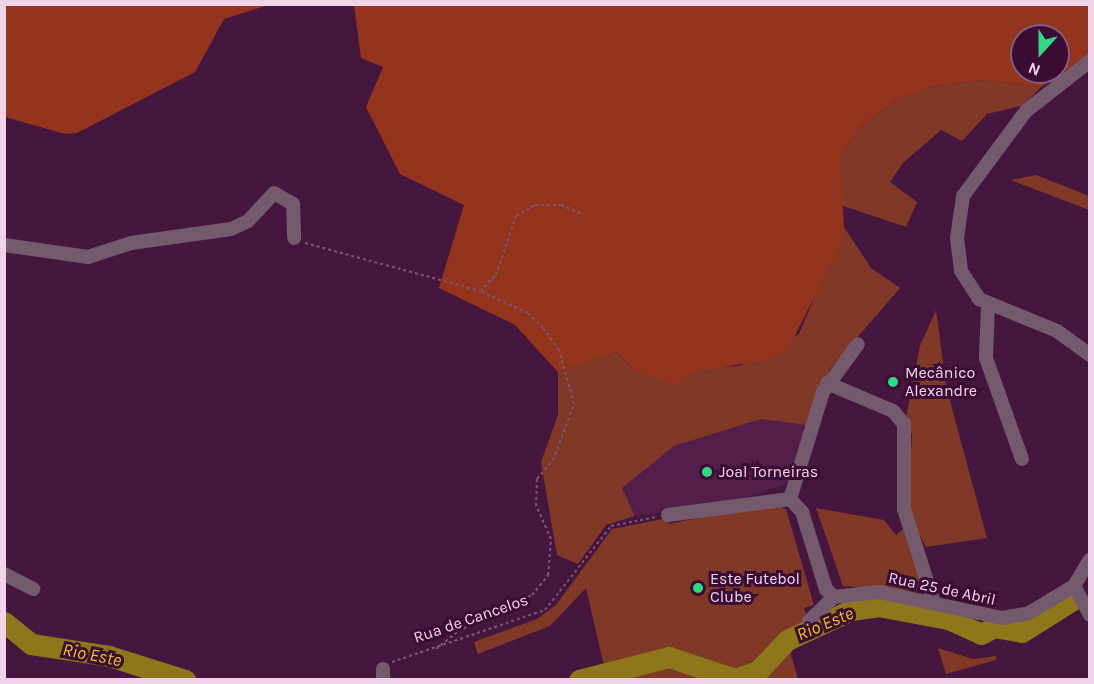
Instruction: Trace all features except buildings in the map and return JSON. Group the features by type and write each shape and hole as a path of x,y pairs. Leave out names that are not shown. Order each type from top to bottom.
{"street":[{"path":"1089,61 1026,111 963,196 957,218 961,271 988,305 1057,331 1089,356"},
{"path":"4,245 88,257 131,243 231,228 248,221 274,193 293,204 294,238"},
{"path":"988,305 986,358 1022,459"},
{"path":"790,498 826,383 858,344"},
{"path":"826,383 893,411 904,424 904,509 934,603"},
{"path":"668,515 790,498"},
{"path":"790,498 802,512 826,589 834,597 809,621"},
{"path":"1089,559 1074,586 1089,615"},
{"path":"4,574 33,589"},
{"name":"Rua 25 de Abril","path":"834,597 879,592 1016,617 1074,586"}],"path":[{"path":"480,291 496,275 516,216 535,205 561,205 582,214"},
{"path":"294,238 480,291 528,313 543,328 559,350 574,404 553,460 536,485 536,506 551,539 548,575 532,595 458,631 436,649"},
{"name":"Rua de Cancelos","path":"383,674 436,649 545,610 611,526 668,515"}],"shaded area":[{"path":"5,4 268,5 224,19 195,72 77,133 65,134 5,117"},
{"path":"354,5 1089,5 1089,55 1070,68 1070,24 1010,24 1010,83 982,80 929,87 896,100 859,128 840,157 844,227 840,247 788,349 771,359 692,372 681,383 668,383 634,370 616,352 558,372 515,325 439,288 464,205 400,174 366,107 383,67 361,58"},
{"path":"982,80 1041,87 1024,105 987,114 962,141 941,130 903,163 890,182 917,202 906,227 840,205 840,157 859,128 896,100 929,87"},
{"path":"1016,84 1046,84 1041,87"},
{"path":"1036,175 1089,196 1089,210 1011,180"},
{"path":"844,227 871,268 900,288 830,369 806,425 761,419 674,446 622,488 635,516 606,525 578,564 557,555 541,462 558,415 558,372 616,352 634,370 739,366 799,334"},
{"path":"936,310 946,386 987,538 926,547 907,511 912,435 906,418 920,346"},
{"path":"761,419 806,425 786,484 728,503 635,516 622,488 652,460 674,446"},
{"name":"Este Futebol Clube","path":"772,503 786,509 814,605 804,608 811,627 785,638 755,667 733,673 668,653 604,666 586,588 550,626 478,654 474,642 537,619 556,605 612,529 668,518 669,524"},
{"path":"816,508 884,520 896,535 903,529 925,592 843,586"},
{"path":"788,644 798,679 742,679 759,674"},
{"path":"938,648 973,659 996,656 996,660 946,674"},
{"path":"669,660 725,679 585,679 585,678"}],"waterway":[{"name":"Rio Este","path":"579,680 669,657 735,679 758,671 787,640 851,610 878,606 948,619 981,634 994,627 1022,632 1074,599"},
{"name":"Rio Este","path":"4,622 31,644 109,656 185,680"}],"place":[{"name":"Mecânico Alexandre","path":"893,382"},
{"name":"Joal Torneiras","path":"707,472"},
{"name":"Este Futebol Clube","path":"698,588"}]}
